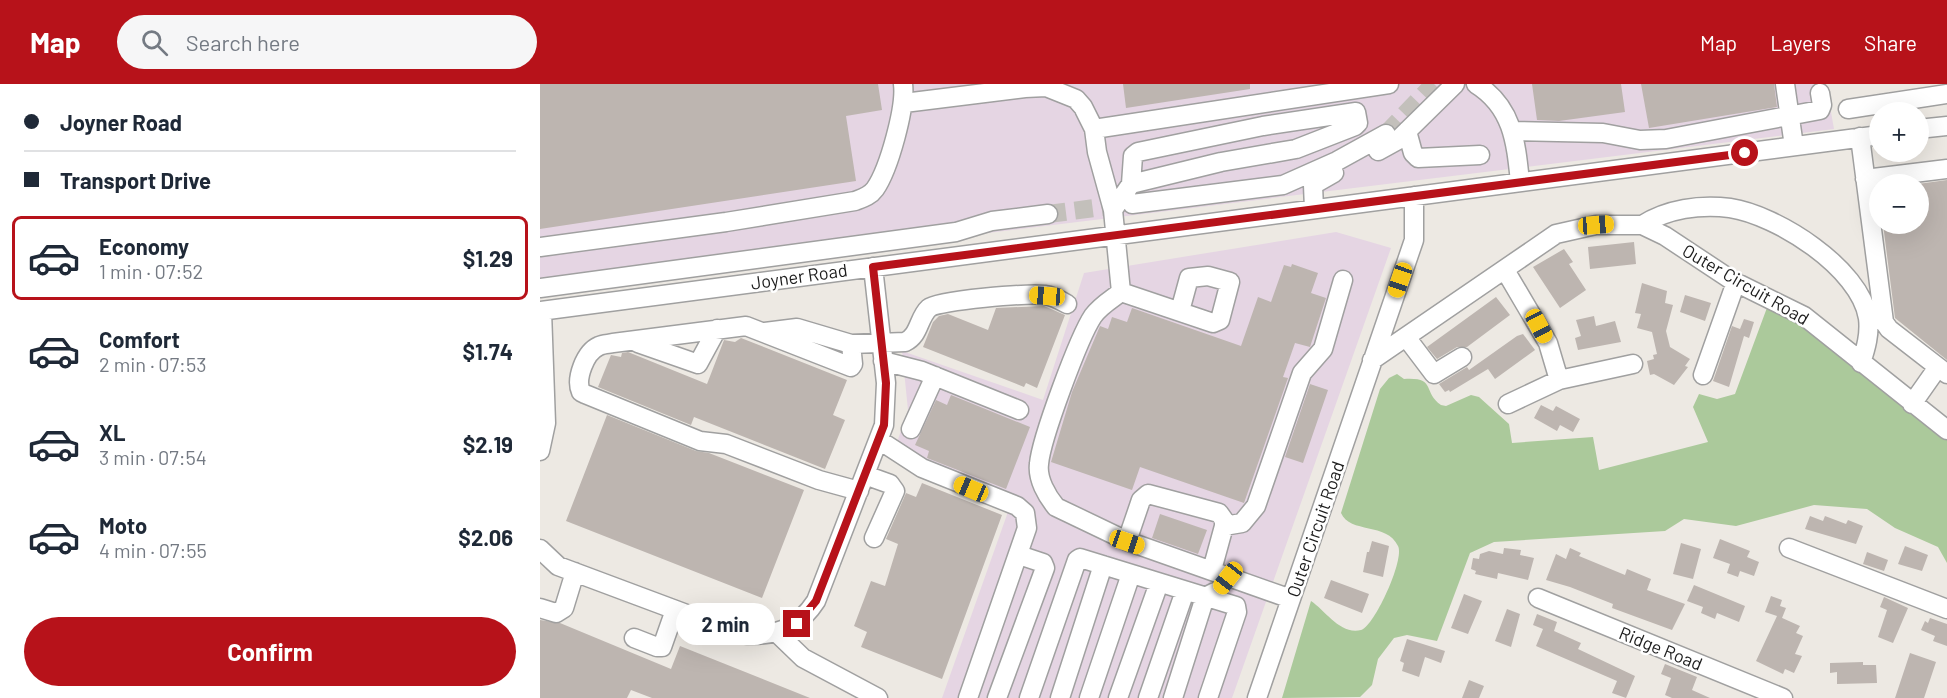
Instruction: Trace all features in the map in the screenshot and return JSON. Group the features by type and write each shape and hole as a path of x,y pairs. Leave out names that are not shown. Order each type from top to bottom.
{"street":[{"path":"540,247 726,222 855,201 870,195 880,181 904,103 903,84"},
{"path":"1094,129 1389,84"},
{"path":"1314,209 1312,187 1317,181 1389,146 1455,84"},
{"path":"1476,84 1497,100 1513,131 1520,183"},
{"path":"1785,84 1794,146"},
{"path":"904,103 1046,87 1076,99 1083,107 1094,129 1097,153 1113,210 1121,292"},
{"path":"1513,131 1603,133 1640,140 1688,135 1820,110 1822,105 1820,93"},
{"path":"1848,109 1947,94"},
{"path":"1113,210 1131,184 1133,156 1138,152 1263,126 1356,112 1358,123 1355,126 1296,149 1221,162 1131,184"},
{"path":"1763,122 1767,150"},
{"path":"1929,128 1947,126"},
{"path":"1407,131 1413,153 1418,158 1480,155"},
{"path":"1132,204 1283,185 1337,161 1386,134"},
{"name":"Joyner Road","path":"541,311 1869,136"},
{"path":"1860,137 1884,322 1889,329 1942,370 1912,404"},
{"path":"1865,179 1947,169"},
{"name":"Outer Circuit Road","path":"1257,698 1414,240 1414,196"},
{"path":"1642,225 1670,212 1697,208 1731,208 1770,220 1834,262 1851,281 1868,316 1869,333 1861,363"},
{"path":"540,288 956,232 992,221 1048,214"},
{"name":"Outer Circuit Road","path":"1372,360 1557,234 1596,225 1642,225 1665,236 1736,282 1804,316 1947,430"},
{"path":"540,549 558,566 740,634 759,637 777,633 797,624 816,601 884,425 882,352 873,267"},
{"path":"1505,270 1548,343 1558,380"},
{"path":"1224,526 1242,523 1256,506 1305,367 1323,349 1343,280"},
{"path":"1703,375 1736,282"},
{"path":"1121,292 1180,311"},
{"path":"1121,292 1101,307 1087,327 1054,415 1039,464 1042,483 1056,507 1127,542 1291,599"},
{"path":"882,352 913,338 926,311 936,304 1004,295 1047,296 1067,304"},
{"path":"540,451 546,423 541,311"},
{"path":"874,538 895,491 890,484 819,480 726,444 700,441 581,392 578,383 583,366 597,346 740,326 763,333 804,328 882,352 1019,410"},
{"path":"634,341 698,364 717,329"},
{"path":"1406,337 1434,374 1462,357"},
{"path":"1508,404 1558,380 1633,364"},
{"path":"911,429 935,376"},
{"path":"545,383 578,383"},
{"path":"879,440 922,468 1022,509 1028,528 968,698"},
{"path":"1127,542 1141,500 1148,494 1219,513 1223,517 1224,526 1212,570"},
{"path":"1789,548 1947,609"},
{"path":"997,698 1045,566 1019,555"},
{"path":"1029,698 1077,560 1080,558 1234,605 1237,610 1208,698"},
{"path":"1060,698 1102,565"},
{"path":"540,608 556,613 564,608 575,572"},
{"path":"1089,698 1131,574"},
{"path":"1173,698 1205,597 1220,589 1228,578"},
{"path":"1118,698 1159,583"},
{"path":"1148,698 1185,591"},
{"name":"Ridge Road","path":"1538,598 1783,698"},
{"path":"634,638 662,647 675,610"},
{"path":"777,633 803,658 879,698"}],"shaded area":[{"path":"540,84 1826,84 1834,129 834,252 540,295"},
{"path":"1336,232 1391,248 1232,698 942,698 1009,509 891,460 908,410 902,351 1043,400 1084,273"}],"green space":[{"path":"1768,305 1780,308 1947,438 1947,563 1938,547 1895,528 1867,509 1814,505 1736,526 1684,519 1665,531 1494,542 1470,553 1437,641 1407,635 1394,638 1378,659 1372,685 1360,697 1282,698 1311,601 1340,626 1353,631 1361,630 1367,626 1380,606 1393,578 1399,553 1398,546 1393,539 1378,531 1352,524 1341,513 1380,389 1389,378 1397,374 1404,379 1421,380 1441,405 1446,406 1471,395 1479,397 1509,424 1512,443 1593,437 1599,470 1708,442 1693,407 1699,394 1717,399 1735,394"}],"building":[{"path":"540,84 878,84 882,110 846,116 856,181 540,229"},
{"path":"1123,84 1250,84 1250,89 1126,108"},
{"path":"1532,84 1621,84 1625,112 1559,121 1537,120"},
{"path":"1641,84 1774,84 1777,107 1649,128"},
{"path":"1947,180 1947,360 1895,318 1884,234 1929,234 1929,182"},
{"path":"1634,242 1636,264 1590,269 1588,247"},
{"path":"1564,249 1573,262 1569,264 1586,290 1560,308 1533,267"},
{"path":"1292,264 1318,273 1311,293 1326,298 1310,347 1295,343 1283,377 1288,378 1244,503 1140,467 1132,490 1051,462 1072,392 1100,326 1108,329 1112,317 1127,322 1132,308 1241,346 1258,297 1271,302 1284,265 1291,267"},
{"path":"1642,283 1667,291 1665,303 1673,305 1666,331 1670,347 1690,359 1685,366 1688,367 1674,385 1654,374 1650,375 1647,361 1654,359 1653,355 1657,354 1652,332 1637,328 1641,314 1635,313"},
{"path":"1685,295 1711,303 1705,321 1680,312"},
{"path":"1496,297 1510,315 1467,347 1457,347 1437,359 1427,347"},
{"path":"1044,306 1065,315 1037,388 1026,383 1024,387 923,347 933,322 939,316 948,314 988,330 996,308"},
{"path":"1594,316 1596,326 1615,321 1621,342 1578,350 1575,338 1581,336 1576,320"},
{"path":"1744,319 1754,322 1749,338 1744,336 1729,387 1713,381 1732,326 1740,329"},
{"path":"1523,334 1535,350 1495,379 1488,369 1450,392 1449,390 1445,392 1439,384 1467,367 1469,370"},
{"path":"741,338 847,380 833,415 845,420 825,469 694,417 691,425 598,387 611,355 621,357 622,353 628,352 707,384 724,340 735,342"},
{"path":"1310,384 1328,390 1303,463 1285,457"},
{"path":"951,395 1030,427 1006,489 927,458 929,451 915,445 936,400 947,405"},
{"path":"1541,405 1553,411 1556,406 1580,419 1573,432 1560,425 1557,431 1534,418"},
{"path":"607,415 696,451 709,453 804,490 762,598 566,521"},
{"path":"922,483 1002,515 942,679 861,647 867,632 854,626 871,581 885,586 898,544 886,539 906,493 916,497"},
{"path":"1160,514 1207,530 1198,554 1152,538"},
{"path":"1810,516 1823,521 1825,516 1846,524 1848,520 1863,526 1856,544 1805,529"},
{"path":"1720,539 1750,551 1747,557 1759,562 1754,576 1740,571 1738,577 1727,573 1730,564 1713,558"},
{"path":"1372,541 1389,546 1383,577 1363,572"},
{"path":"1681,543 1701,549 1693,579 1673,574"},
{"path":"1905,546 1928,555 1922,571 1898,564"},
{"path":"1504,548 1521,550 1520,555 1534,558 1528,580 1498,573 1497,579 1475,574 1476,571 1471,569 1473,558 1479,559 1480,554 1489,551 1503,554"},
{"path":"1570,548 1581,553 1579,556 1625,575 1627,569 1651,579 1647,590 1685,604 1672,630 1612,608 1613,604 1546,580 1556,554 1566,559"},
{"path":"1867,552 1888,560 1884,571 1863,564"},
{"path":"1331,580 1369,594 1362,613 1324,598"},
{"path":"1694,585 1745,606 1739,622 1717,613 1715,619 1701,613 1703,607 1687,601"},
{"path":"1464,594 1482,601 1468,634 1451,628"},
{"path":"1771,596 1782,600 1780,606 1786,608 1782,618 1800,626 1796,633 1803,636 1795,654 1802,656 1794,673 1785,669 1783,674 1756,661 1777,616 1765,612"},
{"path":"1884,597 1908,608 1893,643 1878,637 1887,610 1880,607"},
{"path":"1507,609 1520,614 1511,647 1495,641"},
{"path":"1537,614 1557,622 1554,631 1581,643 1578,649 1635,676 1626,698 1612,693 1617,681 1536,646 1543,629 1533,625"},
{"path":"1930,618 1947,624 1947,646 1933,641 1935,636 1921,630 1925,621 1928,623"},
{"path":"540,620 560,623 671,669 680,646 810,698 652,698 631,690 627,698 540,698"},
{"path":"1407,639 1445,651 1441,663 1425,657 1419,677 1402,671 1404,663 1400,661"},
{"path":"1910,653 1936,662 1924,698 1895,698"},
{"path":"1863,662 1863,665 1876,665 1877,683 1837,684 1837,672 1830,673 1830,663"},
{"path":"1665,664 1697,677 1692,690 1710,698 1672,698 1665,695 1671,678 1661,674"},
{"path":"1469,680 1484,686 1479,698 1462,698"}],"tunnel":[{"path":"1386,134 1434,84"},
{"path":"1048,214 1126,204"}],"route":[{"path":"797,624 807,615 816,601 884,425 886,383 873,267 1745,153"}]}
